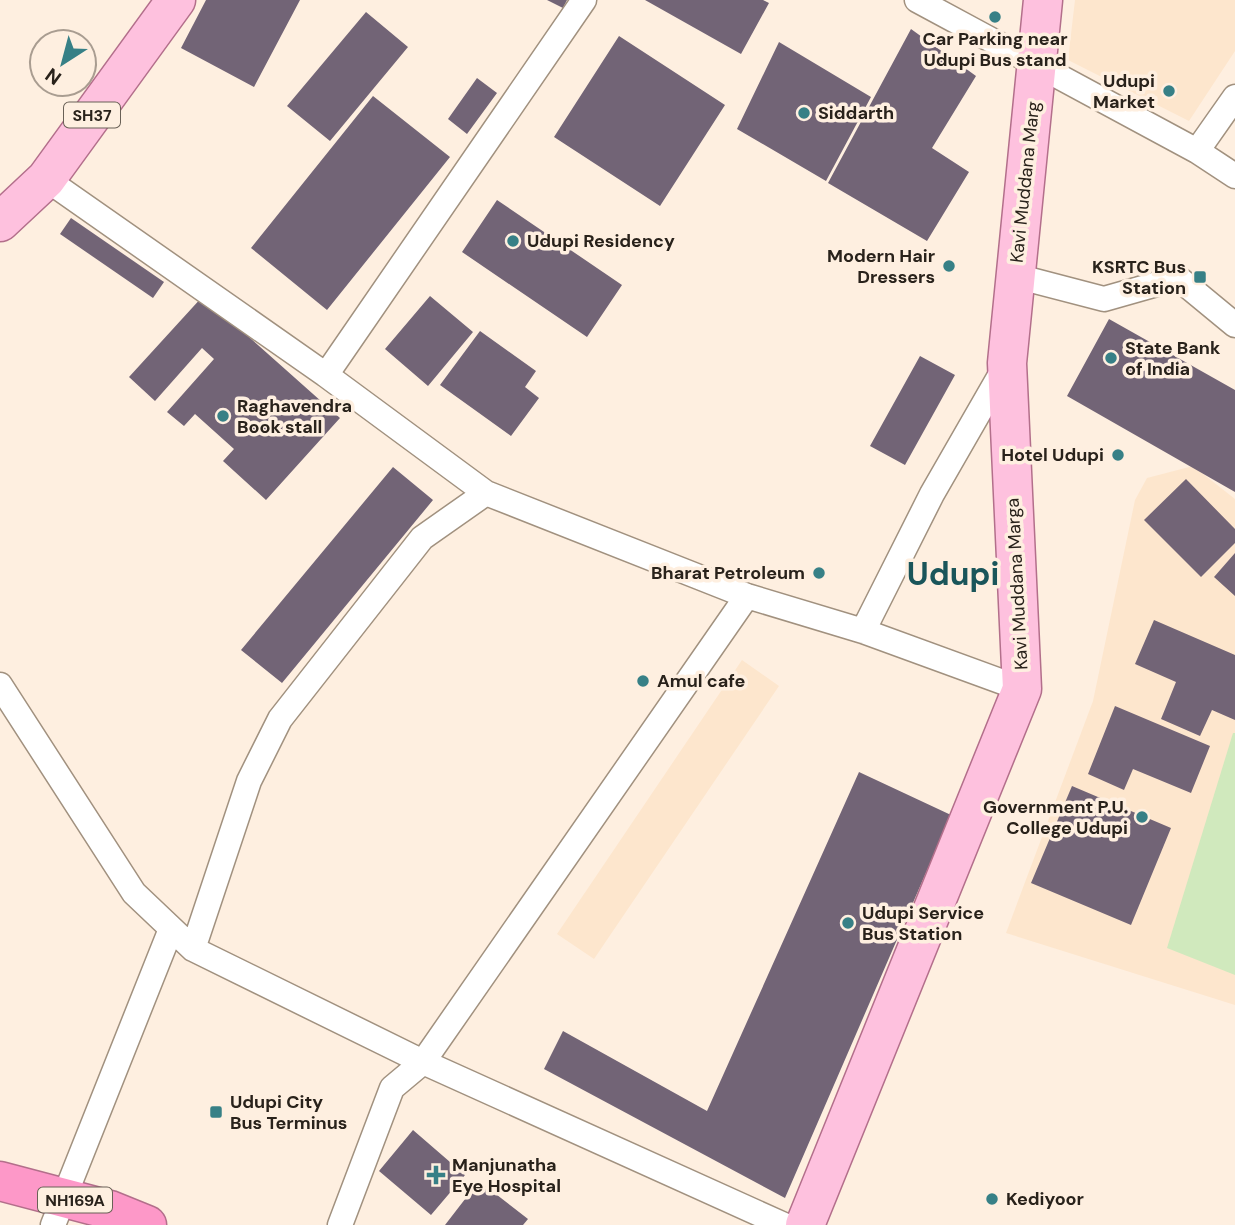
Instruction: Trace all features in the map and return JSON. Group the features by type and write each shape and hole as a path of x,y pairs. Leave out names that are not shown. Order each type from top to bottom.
{"highway":[{"name":"NH169A","path":"0,1181 58,1211 110,1210 147,1225"}],"main road":[{"name":"SH37","path":"0,222 46,178 176,0"},
{"name":"Kavi Muddana Marg","path":"1007,363 1042,0"},
{"name":"Kavi Muddana Marga","path":"805,1225 1022,689 1007,363"}],"street":[{"path":"326,375 584,0"},
{"path":"917,0 1197,151 1235,176"},
{"path":"1197,151 1235,97"},
{"path":"46,178 326,375 486,492 747,596 863,631 1022,689"},
{"path":"1016,276 1104,299 1178,278 1235,325"},
{"path":"863,631 932,494 1007,363"},
{"path":"193,949 249,781 280,719 422,538 486,492"},
{"path":"340,1225 392,1088 423,1062 747,596"},
{"path":"0,685 134,892 193,949 423,1062 784,1225"},
{"path":"58,1211 171,929"}],"shaded area":[{"name":"Udupi Market","path":"1075,0 1235,0 1235,51 1189,121 1068,60"},
{"name":"Government P.U. College Udupi","path":"1193,466 1235,499 1235,1005 1006,933 1093,701 1135,500 1147,478"},
{"path":"742,660 779,686 594,959 557,934"}],"green space":[{"path":"1235,733 1235,975 1167,948"}],"building":[{"path":"206,0 300,0 254,87 181,48"},
{"path":"547,0 567,0 563,8"},
{"path":"645,0 763,0 769,3 741,54"},
{"path":"366,12 408,47 330,141 287,106"},
{"path":"911,29 976,76 932,148 969,172 927,241 828,183"},
{"path":"619,36 725,105 660,206 554,137"},
{"name":"Siddarth","path":"779,42 871,97 826,181 737,129"},
{"path":"477,78 497,93 467,134 448,119"},
{"path":"373,96 450,157 327,310 251,248"},
{"path":"497,200 622,285 587,337 462,252"},
{"path":"71,218 164,282 153,298 60,234"},
{"path":"203,296 340,418 266,500 223,461 234,449 195,414 184,426 167,412 214,359 202,348 155,401 129,377"},
{"path":"430,296 473,332 428,386 385,349"},
{"path":"1109,319 1235,390 1235,492 1067,396"},
{"path":"480,331 536,371 525,387 539,398 511,436 440,385"},
{"path":"920,356 955,375 905,465 870,446"},
{"path":"393,467 433,500 282,683 241,650"},
{"path":"1186,479 1235,529 1235,543 1201,577 1144,520"},
{"path":"1235,553 1235,596 1214,577"},
{"path":"1154,620 1235,655 1235,720 1212,710 1200,736 1161,719 1176,682 1135,664"},
{"path":"1115,706 1210,746 1191,793 1133,769 1124,790 1088,774"},
{"name":"Udupi Service Bus Station","path":"859,772 951,815 785,1198 544,1069 563,1031 707,1111"},
{"path":"1072,786 1171,828 1131,925 1031,883"},
{"path":"413,1130 465,1175 431,1215 379,1171"},
{"path":"479,1181 528,1219 523,1225 445,1225"}],"place":[{"name":"Car Parking near Udupi Bus stand","path":"995,17"},
{"name":"Udupi Market","path":"1169,91"},
{"name":"Siddarth","path":"804,113"},
{"name":"Udupi Residency","path":"513,241"},
{"name":"Modern Hair Dressers","path":"949,266"},
{"name":"KSRTC Bus Station","path":"1200,277"},
{"name":"State Bank of India","path":"1111,358"},
{"name":"Raghavendra Book stall","path":"223,416"},
{"name":"Hotel Udupi","path":"1118,455"},
{"name":"Bharat Petroleum","path":"819,573"},
{"name":"Amul cafe","path":"643,681"},
{"name":"Government P.U. College Udupi","path":"1142,817"},
{"name":"Udupi Service Bus Station","path":"848,923"},
{"name":"Udupi City Bus Terminus","path":"216,1112"},
{"name":"Manjunatha Eye Hospital","path":"436,1175"},
{"name":"Kediyoor","path":"992,1199"}],"district":[{"name":"Udupi","path":"953,574"}]}
